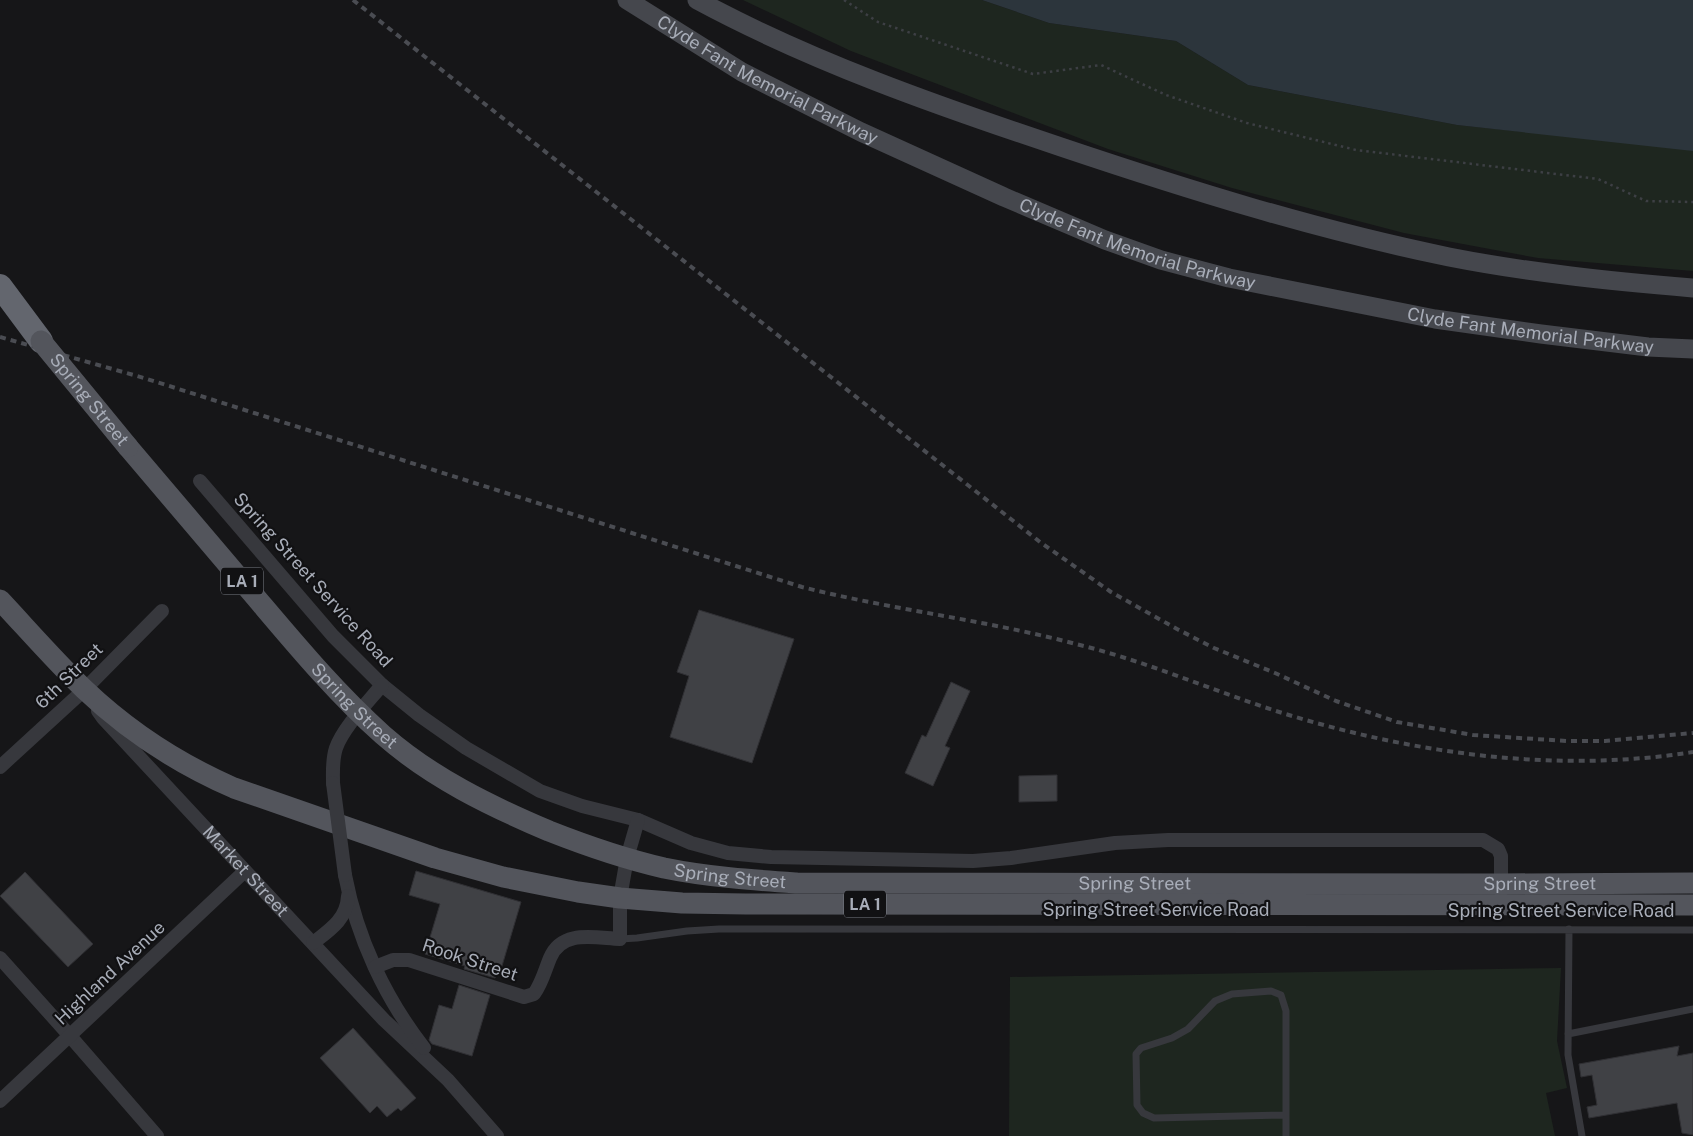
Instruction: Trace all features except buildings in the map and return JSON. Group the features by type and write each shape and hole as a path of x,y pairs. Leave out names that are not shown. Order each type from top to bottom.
{"highway":[{"path":"0,286 41,341"}],"main road":[{"name":"Clyde Fant Memorial Parkway","path":"628,0 742,72 861,132 1004,198 1104,240 1161,260 1229,278 1435,319 1648,347 1693,349"},
{"name":"Clyde Fant Memorial Parkway","path":"697,0 776,38 910,93 1012,130 1236,203 1370,239 1450,257 1531,271 1693,288"},
{"name":"Spring Street","path":"0,294 298,647 360,712 384,735 407,753 456,786 481,801 565,837 627,858 664,868 745,880 797,883 1501,894 1693,905"},
{"name":"Market Street","path":"0,600 84,690"},
{"name":"Spring Street","path":"84,690 130,728 166,752 196,770 234,788 469,868 578,892 620,898 682,903 746,904 1501,894 1693,883"}],"street":[{"name":"Spring Street Service Road","path":"200,482 332,636 382,685 419,715 466,748 540,791 582,806 638,820 692,843 728,853 771,857 973,860 1011,858 1114,843 1168,840 1483,840 1498,849 1501,856 1501,894"},
{"name":"6th Street","path":"0,767 84,690 162,611"},
{"path":"382,685 341,738 336,749 333,764 333,783 348,893 360,931 383,985 406,1025 448,1080"},
{"name":"Market Street","path":"84,690 103,718 384,1020 448,1080 497,1136"},
{"path":"620,939 620,898 627,858 638,820"},
{"name":"Highland Avenue","path":"0,1101 245,871"},
{"path":"313,943 343,916 348,906 348,893"},
{"name":"Rook Street","path":"375,967 393,960 409,960 524,997 534,994 551,955 558,945 564,941 582,937 620,939"},
{"path":"0,958 157,1136"}],"lane":[{"name":"Spring Street Service Road","path":"620,939 719,929 1693,930"},
{"path":"1570,930 1568,1055 1582,1136"},
{"path":"1286,1115 1154,1118 1143,1113 1137,1105 1136,1054 1141,1048 1172,1038 1188,1029 1215,1002 1232,994 1271,991 1276,993 1281,996 1286,1011 1286,1115 1286,1136"},
{"path":"1568,1034 1693,1010"}],"path":[{"path":"844,0 878,22 1033,74 1101,64 1166,95 1247,123 1356,150 1598,179 1646,201 1693,202"}],"shaded area":[{"path":"743,0 982,0 1049,23 1176,41 1248,85 1457,125 1693,149 1693,271 1538,258 1404,233 1232,188 1108,149 851,51"},
{"path":"982,0 1693,0 1693,151 1457,125 1248,85 1176,41 1049,23"},
{"path":"1561,968 1557,1041 1567,1088 1546,1093 1555,1136 1009,1136 1010,977"}],"railway":[{"path":"353,0 1040,542 1111,592 1177,629 1214,648 1336,701 1397,722 1473,735 1567,741 1605,741 1693,733"},
{"path":"0,337 144,378 802,587 1008,628 1076,644 1152,667 1276,711 1326,726 1430,748 1482,756 1535,760 1588,761 1641,758 1693,752"}]}
